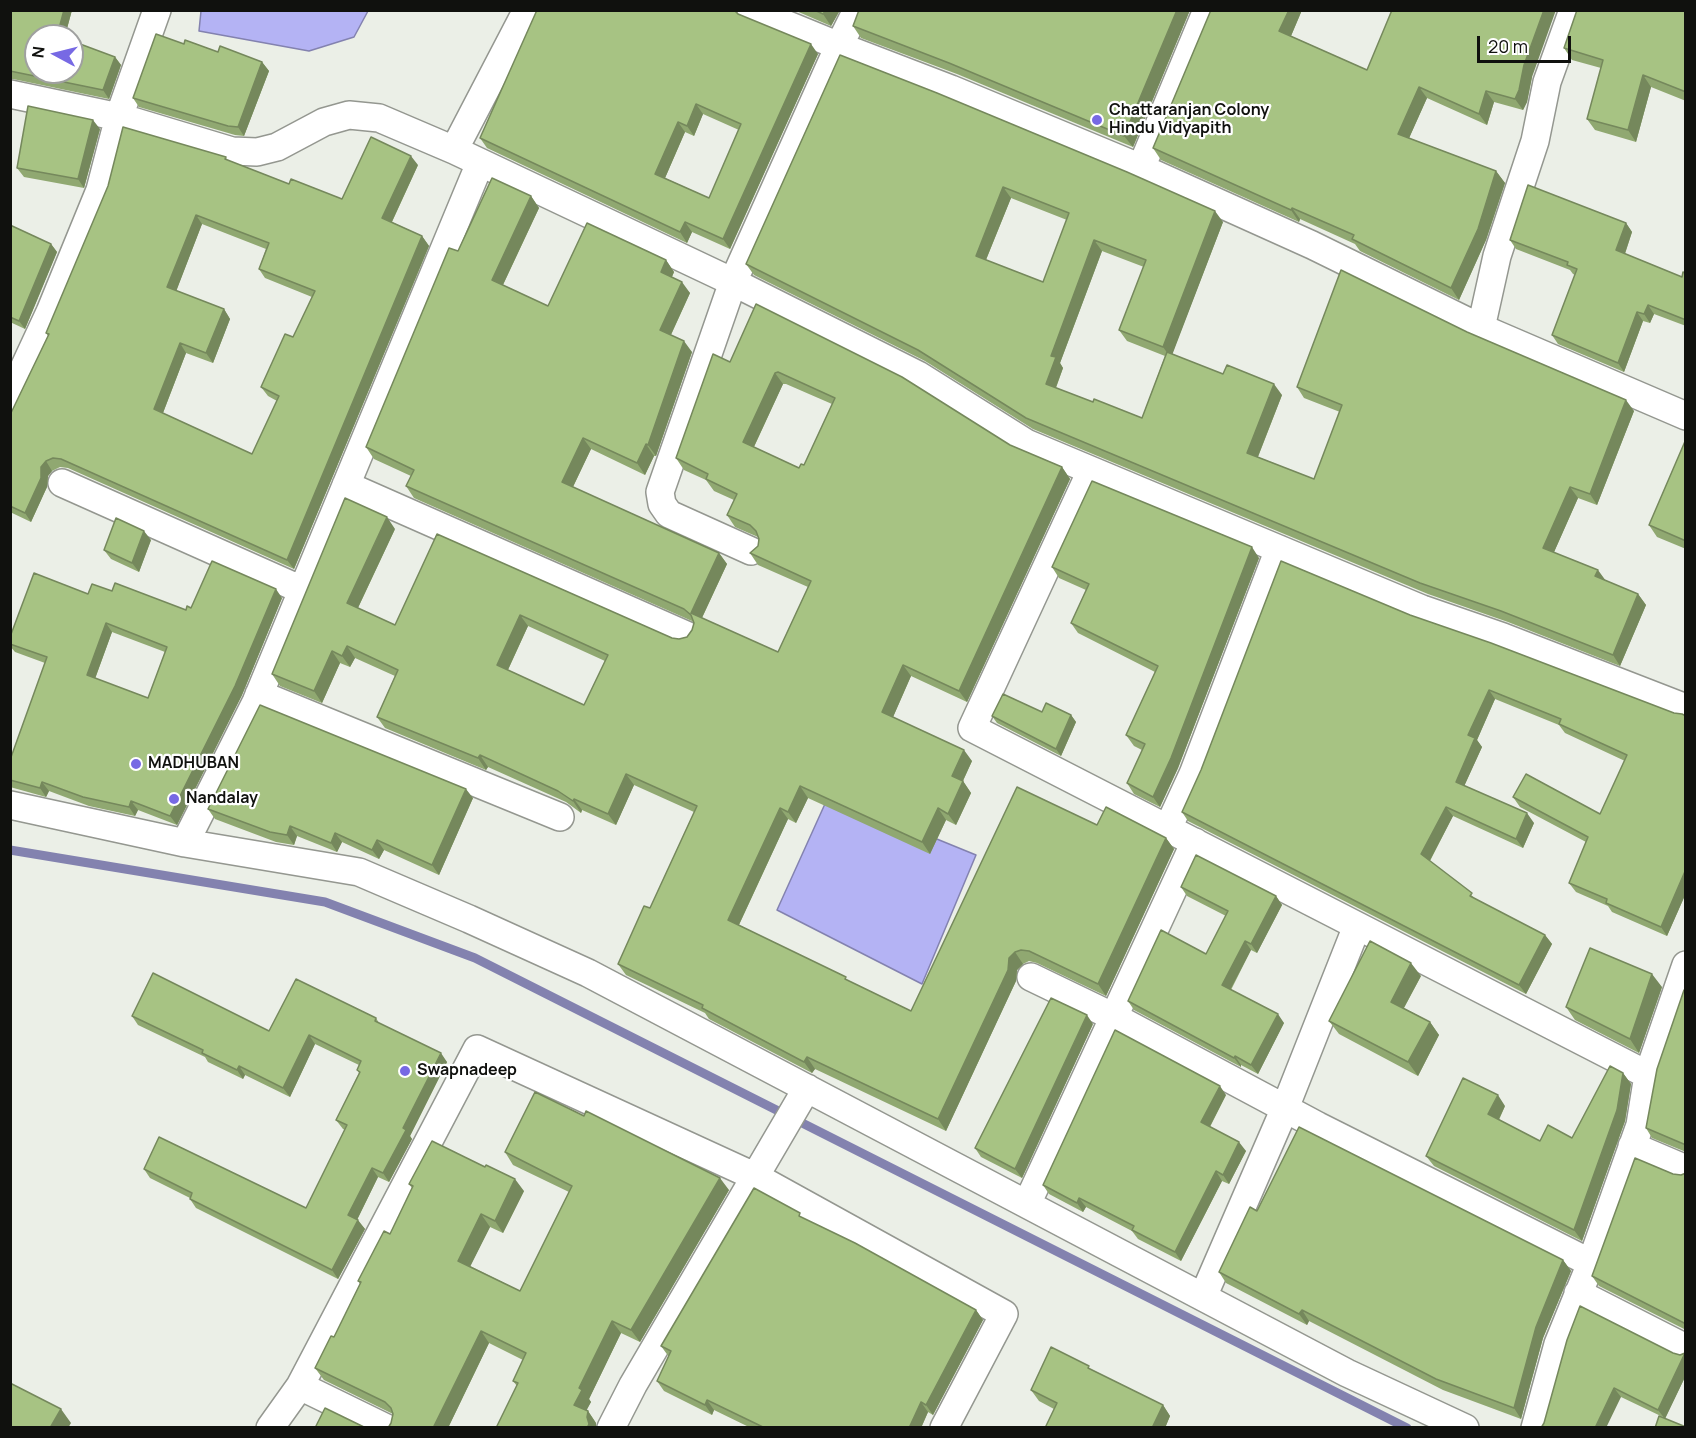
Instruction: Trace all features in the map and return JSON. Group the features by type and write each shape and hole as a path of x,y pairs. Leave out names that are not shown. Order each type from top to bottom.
{"street":[{"path":"10,398 50,312 100,190 119,117 157,10"},
{"path":"454,150 527,10"},
{"path":"751,10 951,89 1141,168 1312,245 1480,328 1686,416"},
{"path":"752,551 669,514 662,504 660,492 733,282 857,10"},
{"path":"1141,168 1207,10"},
{"path":"1480,328 1497,256 1535,141 1547,82 1573,10"},
{"path":"10,94 119,117 232,151 257,152 277,147 324,122 349,115 379,118 454,150 733,282 918,375 1026,443 1422,609 1503,637 1686,708"},
{"path":"185,843 259,694 480,163"},
{"path":"1091,471 972,728 1648,1076"},
{"path":"62,483 302,590"},
{"path":"346,485 686,635"},
{"path":"1168,828 1193,774 1279,549"},
{"path":"259,694 560,818"},
{"path":"10,805 185,843 359,872 588,973 802,1096 1027,1204 1347,1373 1465,1428"},
{"path":"1027,1204 1195,842"},
{"path":"1203,1297 1285,1108 1357,926"},
{"path":"1535,1428 1558,1344 1591,1263 1640,1125 1648,1076 1686,965"},
{"path":"1031,977 1114,1017 1285,1108 1591,1263"},
{"path":"270,1428 300,1386 477,1049 756,1177 1004,1314 944,1428"},
{"path":"611,1428 633,1385 802,1096"},
{"path":"1632,1146 1686,1169"},
{"path":"1578,1293 1686,1348"},
{"path":"300,1386 386,1428"}],"water":[{"path":"201,10 368,11 354,37 309,51 199,31"},
{"path":"829,795 976,855 922,984 777,910"}],"building":[{"path":"10,10 64,10 60,24 24,24 24,74 10,71"},
{"path":"537,10 734,10 738,14 811,44 723,239 685,222 680,232 480,138","holes":["696,104 741,124 709,198 655,174 678,122 687,126"]},
{"path":"814,10 826,10 823,14"},
{"name":"Chattaranjan Colony Hindu Vidyapith","path":"859,10 1177,10 1124,136 949,63 853,26"},
{"path":"1211,10 1289,10 1279,31 1367,70 1392,10 1544,10 1524,65 1515,99 1486,91 1479,114 1419,87 1398,134 1496,171 1478,229 1451,288 1352,239 1354,235 1292,208 1291,210 1153,148"},
{"path":"1577,10 1686,10 1686,92 1643,75 1628,130 1587,119 1603,60 1564,48"},
{"path":"156,34 184,44 185,40 218,52 220,46 262,62 238,127 133,98"},
{"path":"84,45 115,57 103,90 74,84 84,84"},
{"path":"840,55 1127,172 1215,211 1163,347 1119,330 1146,260 1094,240 1051,356 1056,357 1046,384 1093,402 1094,399 1142,418 1167,352 1223,374 1227,365 1274,384 1247,453 1314,479 1342,405 1297,387 1341,270 1467,332 1626,400 1590,494 1570,487 1543,548 1598,570 1595,576 1638,594 1613,655 1501,611 1420,583 1026,418 918,350 746,264","holes":["1003,187 1069,213 1043,282 976,256"]},
{"path":"28,106 93,120 78,179 17,168"},
{"path":"123,127 226,157 225,159 289,184 291,179 342,199 371,137 411,156 382,218 422,236 287,560 61,459 53,458 41,467 41,478 25,513 10,506 10,415 49,334 46,333 108,186","holes":["196,215 269,243 259,269 315,291 293,337 285,334 261,387 279,396 252,454 154,409 180,343 206,353 224,309 167,287"]},
{"path":"492,178 531,196 492,280 548,306 587,223 666,260 661,272 682,282 660,330 684,341 648,445 646,444 637,463 583,438 562,482 719,553 691,613 778,652 811,581 750,553 758,546 759,539 756,531 750,525 727,515 737,494 706,479 708,474 676,458 713,354 730,362 756,304 902,377 1010,445 1062,467 959,691 903,665 882,712 964,750 952,776 963,781 948,814 938,808 922,842 800,786 788,812 780,808 728,920 911,1011 1017,787 1097,825 1106,807 1166,838 1098,984 1029,951 1015,952 1009,958 1008,970 938,1119 807,1057 804,1062 702,1008 703,1005 618,964 644,906 650,908 697,806 626,774 608,814 574,799 573,801 558,791 480,755 478,758 377,717 398,670 347,646 342,656 332,651 314,691 272,674 345,498 387,517 347,603 395,625 437,534 672,638 687,637 692,630 694,623 691,615 684,609 406,486 414,470 366,447 449,248 458,251","holes":["778,372 835,398 804,465 801,464 799,468 743,442 775,373","520,615 608,655 584,705 497,665"]},
{"path":"1528,185 1626,223 1616,250 1682,277 1683,272 1686,273 1686,320 1648,305 1644,314 1637,312 1618,363 1552,335 1577,269 1567,265 1568,262 1510,240"},
{"path":"10,225 51,244 19,321 10,317"},
{"path":"1686,439 1686,541 1649,525"},
{"path":"1092,481 1252,547 1171,758 1153,797 1127,783 1145,744 1126,735 1158,666 1071,623 1089,584 1052,567"},
{"path":"116,518 144,531 132,563 104,550"},
{"path":"212,561 276,589 235,686 170,816 131,801 129,807 83,797 42,782 40,788 10,780 10,760 47,657 10,644 10,637 34,573 88,594 92,584 112,591 115,583 186,610 187,606 191,608","holes":["106,623 167,647 148,698 87,675"]},
{"path":"1281,561 1410,615 1686,716 1686,869 1661,927 1606,903 1607,899 1569,883 1588,837 1513,797 1526,774 1600,814 1627,755 1559,724 1561,719 1489,690 1468,735 1475,738 1456,782 1527,813 1516,839 1446,807 1421,854 1472,893 1470,896 1545,935 1519,985 1182,812 1201,770"},
{"path":"1003,694 1042,712 1046,703 1071,715 1056,749 992,716"},
{"path":"260,705 466,789 432,865 377,840 372,850 335,833 331,843 290,826 287,835 270,832 208,809"},
{"path":"1196,855 1276,896 1251,944 1245,941 1222,985 1278,1014 1251,1065 1128,1001 1161,930 1206,954 1228,911 1181,887"},
{"path":"1370,941 1411,963 1391,1002 1430,1022 1408,1062 1329,1021"},
{"path":"1590,948 1652,974 1630,1039 1566,1007"},
{"path":"153,973 269,1031 296,979 441,1053 403,1128 406,1130 383,1173 372,1168 348,1215 358,1220 332,1270 190,1199 192,1193 144,1169 159,1137 306,1208 347,1125 336,1120 360,1072 357,1070 361,1061 309,1035 283,1088 239,1066 237,1070 202,1053 203,1050 132,1016"},
{"path":"1684,990 1686,991 1686,1145 1646,1128 1657,1069"},
{"path":"1051,998 1087,1015 1015,1169 975,1148"},
{"path":"1115,1030 1220,1086 1201,1122 1239,1142 1223,1175 1216,1171 1175,1252 1132,1230 1134,1226 1079,1198 1077,1203 1043,1185"},
{"path":"1610,1066 1623,1073 1617,1110 1574,1230 1426,1156 1463,1078 1498,1095 1488,1114 1540,1141 1548,1125 1572,1138"},
{"path":"535,1092 584,1116 586,1111 720,1178 631,1330 612,1321 579,1388 582,1390 574,1405 588,1411 587,1428 496,1428 518,1383 513,1381 526,1353 481,1331 433,1428 388,1428 393,1414 385,1402 315,1368 331,1336 334,1337 361,1282 358,1281 384,1231 390,1234 413,1186 409,1184 432,1141 515,1179 495,1221 481,1214 458,1261 520,1291 572,1186 505,1152"},
{"path":"1299,1127 1563,1260 1536,1327 1514,1408 1436,1379 1302,1310 1299,1314 1219,1272 1250,1207 1257,1211"},
{"path":"1635,1158 1673,1174 1686,1173 1686,1324 1592,1276"},
{"path":"754,1188 800,1213 799,1216 855,1243 976,1310 926,1405 921,1402 909,1428 765,1428 707,1400 705,1405 657,1381 671,1351 661,1346"},
{"path":"1580,1306 1673,1353 1680,1355 1685,1353 1658,1410 1614,1388 1595,1428 1541,1428 1567,1340"},
{"path":"1051,1347 1163,1405 1152,1428 1045,1428 1057,1403 1031,1390"},
{"path":"10,1383 61,1409 50,1428 10,1428"},
{"path":"325,1408 366,1428 315,1428"},
{"path":"1659,1416 1686,1427 1686,1428 1655,1428"}],"waterway":[{"path":"10,850 325,902 475,958 1407,1428"}],"place":[{"name":"Chattaranjan Colony Hindu Vidyapith","path":"1097,120"},
{"name":"MADHUBAN","path":"136,764"},
{"name":"Nandalay","path":"174,799"},
{"name":"Swapnadeep","path":"405,1071"}]}
